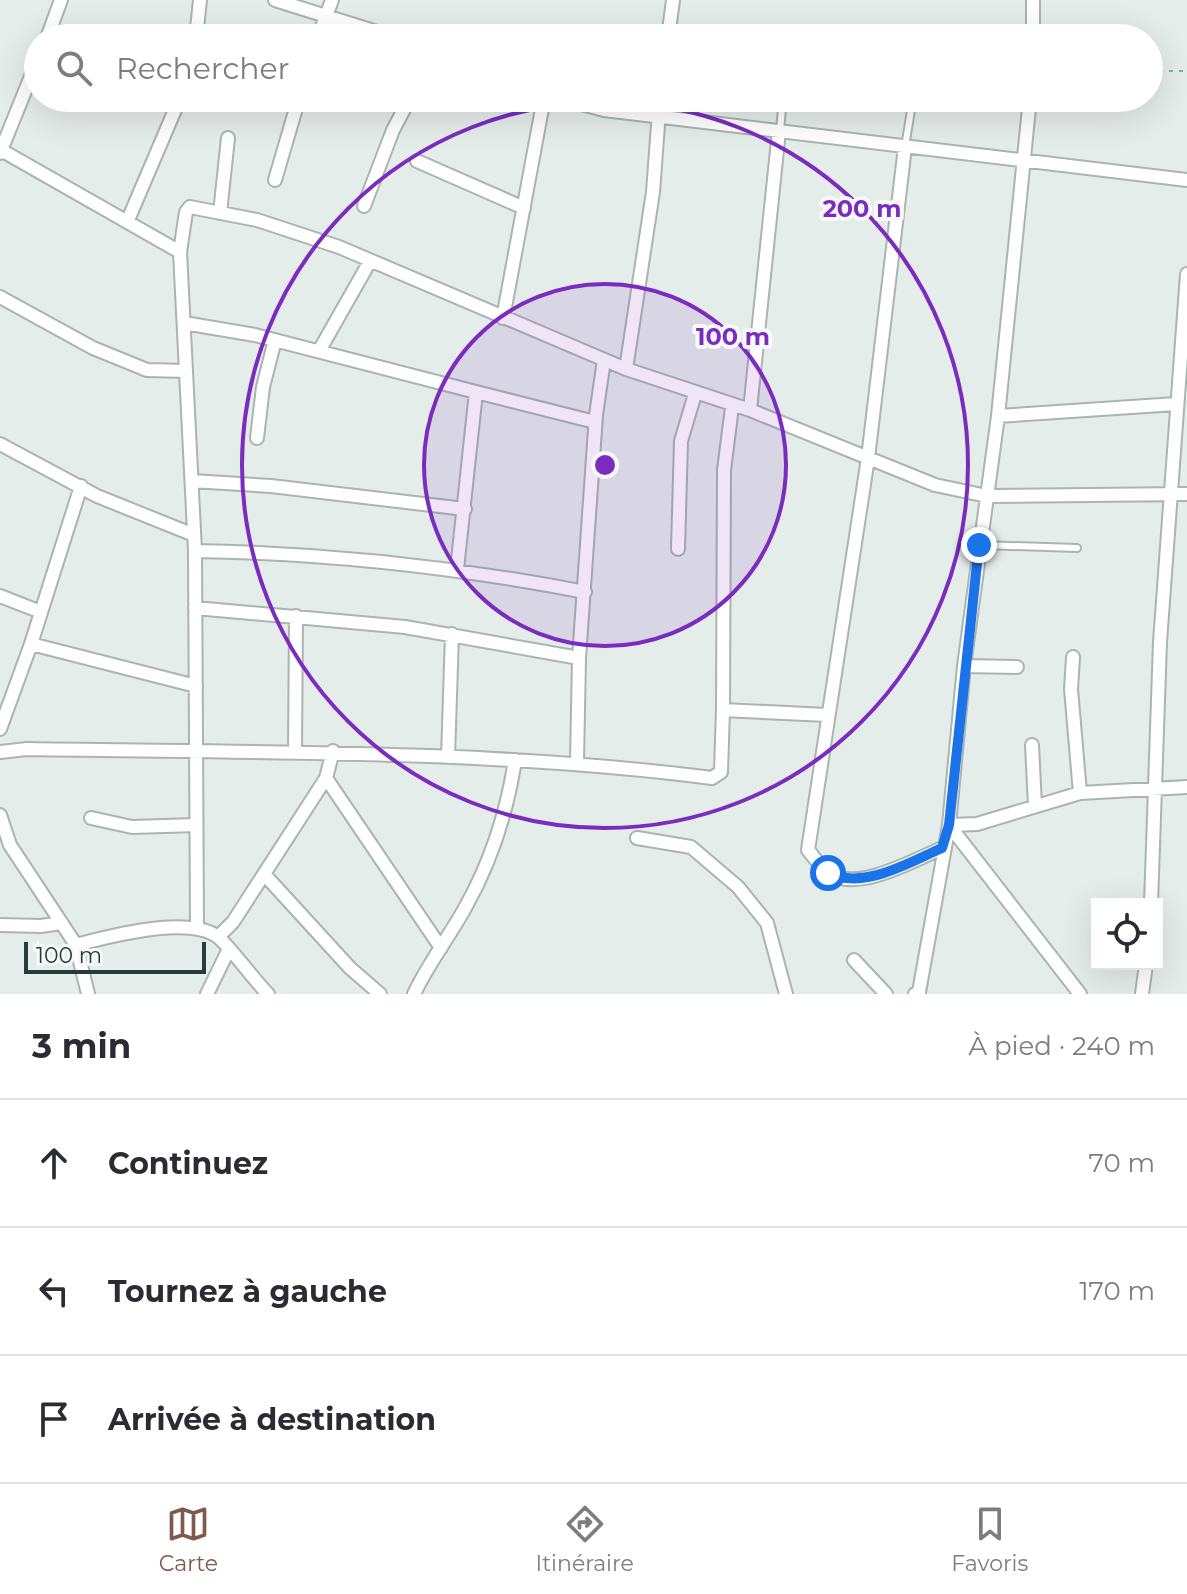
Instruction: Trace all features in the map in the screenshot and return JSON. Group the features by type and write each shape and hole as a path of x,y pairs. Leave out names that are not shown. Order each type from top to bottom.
{"street":[{"path":"52,24 61,0"},
{"path":"197,24 200,0"},
{"path":"275,0 356,24"},
{"path":"323,24 332,0"},
{"path":"670,24 673,0"},
{"path":"1033,0 1033,24"},
{"path":"24,90 4,134 1,152 128,220 180,252"},
{"path":"128,220 174,112"},
{"path":"275,180 295,112"},
{"path":"364,206 403,112"},
{"path":"503,318 541,112"},
{"path":"619,112 905,147 1025,158 1187,180"},
{"path":"626,369 653,192 658,112"},
{"path":"918,993 942,848 949,825 964,666 998,416 1029,112"},
{"path":"750,410 779,131"},
{"path":"220,213 228,138"},
{"path":"905,147 868,458 807,840 808,850 839,878 860,880 942,848"},
{"path":"417,161 524,208"},
{"path":"197,927 195,551 180,252 187,209 220,213 297,233 626,369 732,407 750,410 928,483 987,496 1187,494"},
{"path":"319,351 369,263"},
{"path":"1151,898 1171,495 1181,403 1187,274"},
{"path":"0,297 106,354 147,370 186,371"},
{"path":"184,323 275,340 595,422"},
{"path":"257,438 263,387 275,340"},
{"path":"577,763 579,658 595,422 604,360"},
{"path":"457,569 476,392"},
{"path":"678,549 681,441 695,394"},
{"path":"998,416 1181,403"},
{"path":"0,752 27,749 196,753 333,751 577,763 717,776 721,772 723,710 724,470 732,407"},
{"path":"0,444 81,486 194,535"},
{"path":"192,481 271,486 465,509"},
{"path":"0,729 31,644 81,486"},
{"path":"195,551 281,552 457,569 585,592"},
{"path":"0,596 41,612"},
{"path":"195,608 452,634 579,658"},
{"path":"295,752 296,616"},
{"path":"448,757 452,634"},
{"path":"31,644 196,686"},
{"path":"1073,657 1071,689 1080,793"},
{"path":"964,666 1017,667"},
{"path":"723,710 827,715"},
{"path":"1032,745 1035,806"},
{"path":"218,937 233,922 326,778 333,751"},
{"path":"414,994 467,906 487,862 507,809 515,760"},
{"path":"326,778 441,948"},
{"path":"949,825 977,824 1080,793 1154,792 1187,787"},
{"path":"0,815 10,845 76,945 88,994"},
{"path":"91,818 132,827 196,825"},
{"path":"949,825 1080,994"},
{"path":"637,838 691,847 738,887 767,923 786,994"},
{"path":"264,874 350,968 380,994"},
{"path":"0,925 61,923"},
{"path":"76,945 124,933 197,927 218,937 268,994"},
{"path":"207,994 228,951"},
{"path":"854,960 886,994"},
{"path":"1142,994 1145,970"}],"lane":[{"path":"779,131 781,112"},
{"path":"905,147 911,112"},
{"path":"979,545 1077,548"}],"path":[{"path":"1163,71 1187,71"}],"route":[{"path":"828,873 839,878 860,880 942,848 949,825 979,545"}]}
